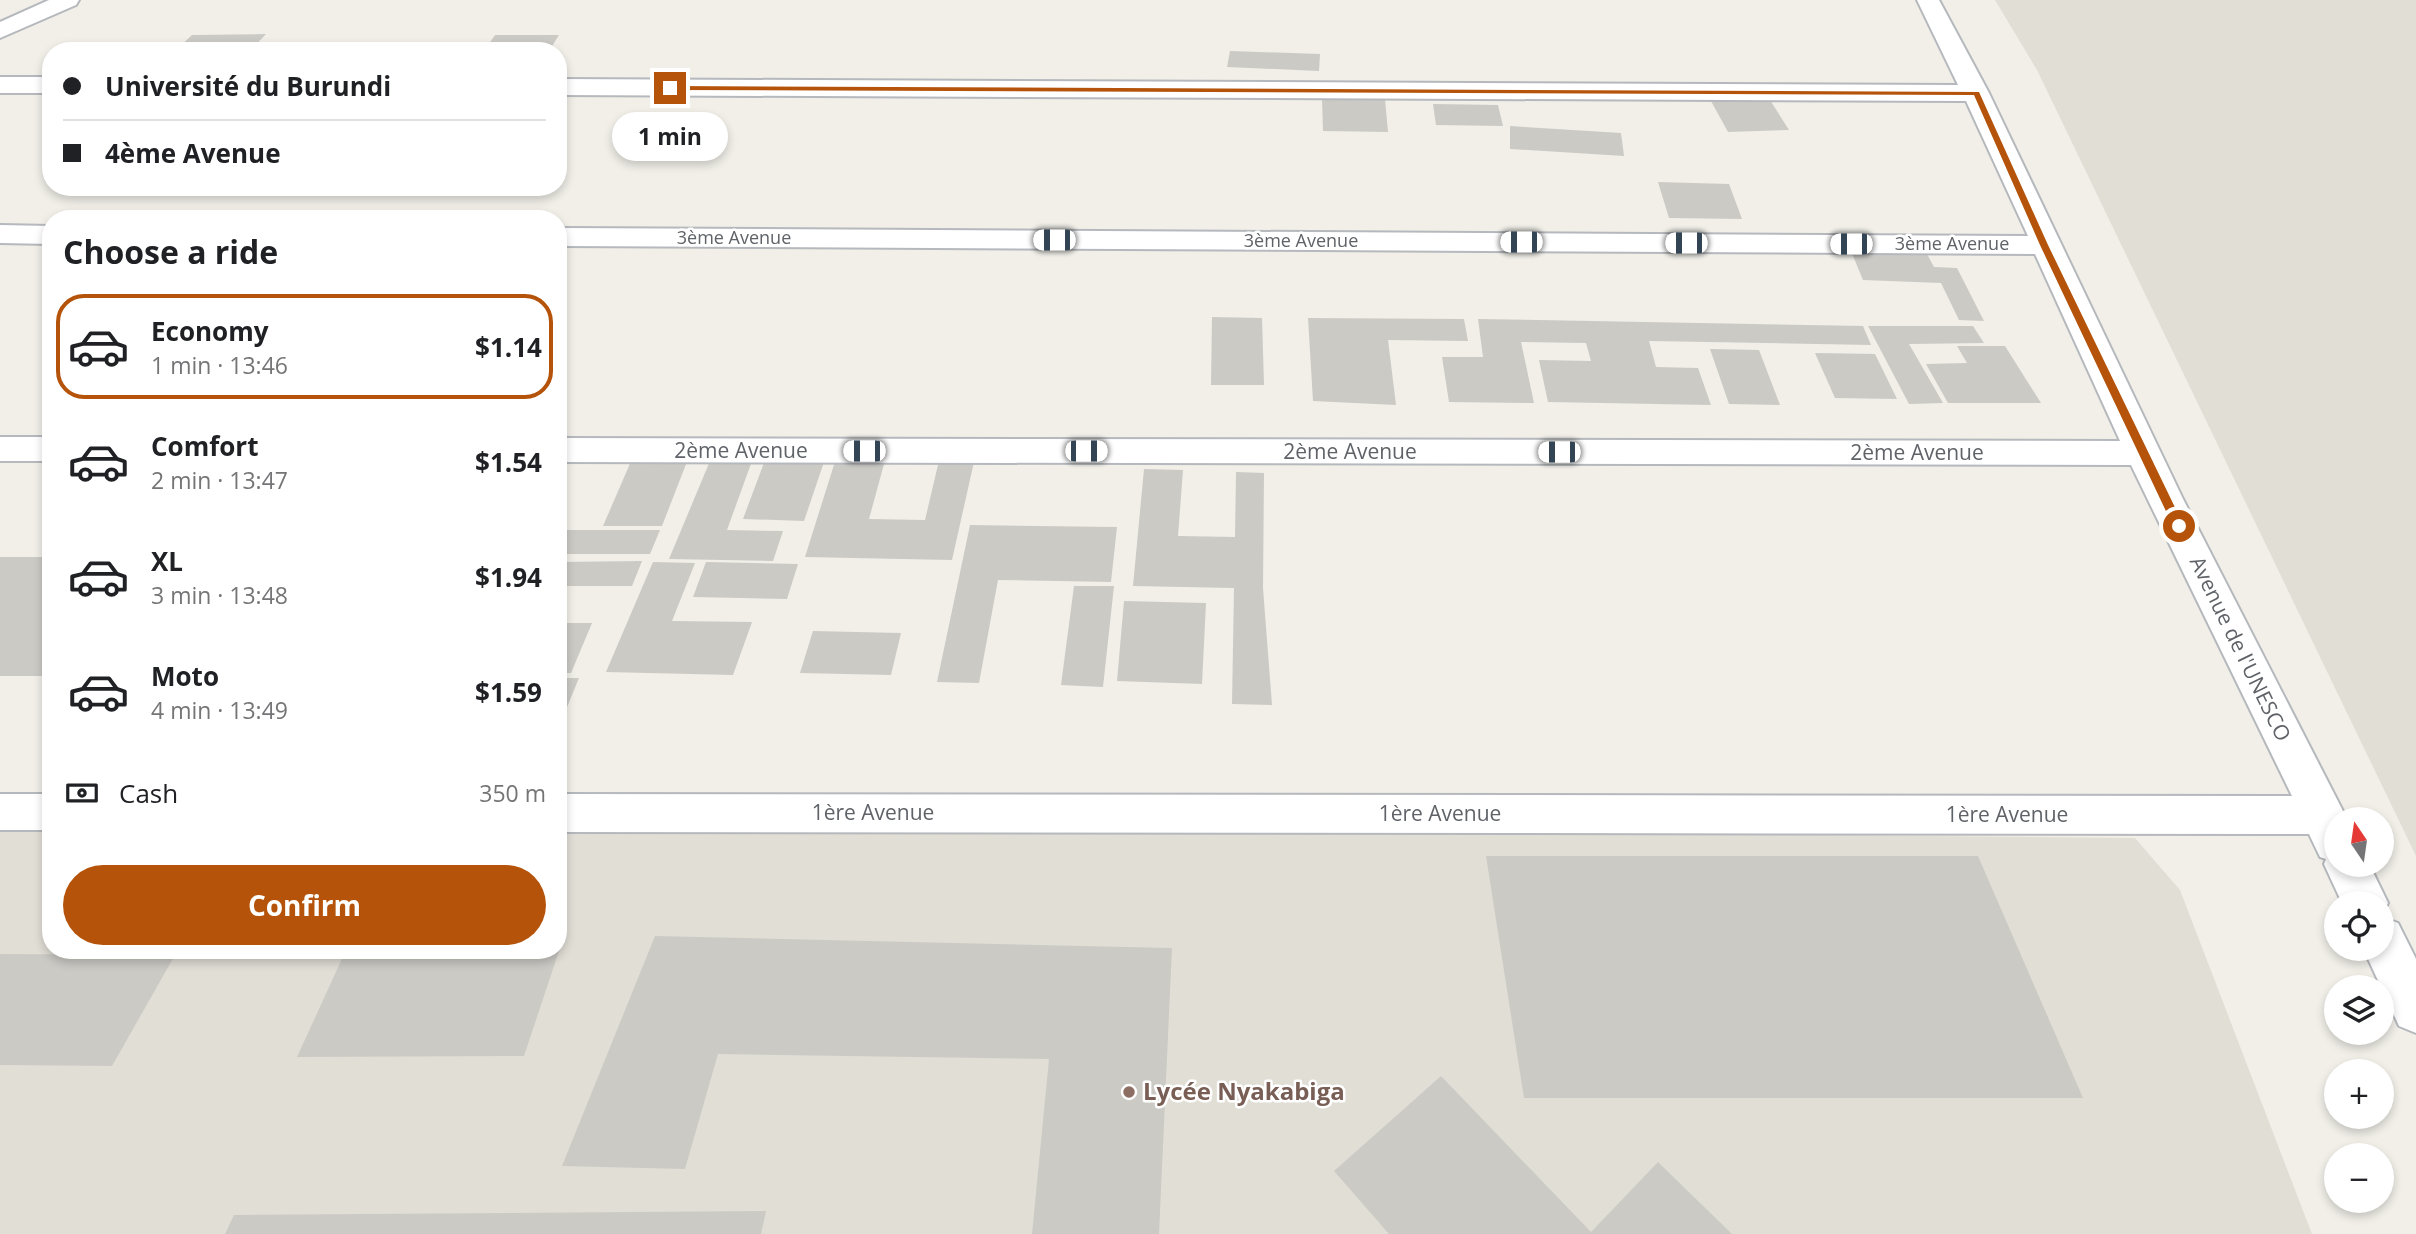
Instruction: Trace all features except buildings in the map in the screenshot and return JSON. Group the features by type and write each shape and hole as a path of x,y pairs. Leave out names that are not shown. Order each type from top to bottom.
{"street":[{"path":"0,31 68,0"},
{"name":"Avenue de l'UNESCO","path":"1928,0 1976,93 2044,245 2143,453 2324,819"},
{"path":"0,15 35,15"},
{"path":"0,85 42,85"},
{"path":"567,87 1976,93"},
{"path":"0,234 42,235"},
{"name":"3ème Avenue","path":"567,237 2044,245"},
{"path":"0,449 42,450"},
{"name":"2ème Avenue","path":"567,450 2143,453"},
{"path":"0,812 42,812"},
{"name":"1ère Avenue","path":"567,813 2324,829"},
{"path":"2393,961 2416,1010"}],"shaded area":[{"path":"1995,0 2416,0 2416,856 2394,807 2037,70"},
{"name":"Lycée Nyakabiga","path":"0,816 42,816 42,959 567,959 567,822 2135,838 2180,890 2312,1234 0,1234"}],"place":[{"name":"Lycée Nyakabiga","path":"1129,1092"}],"route":[{"path":"670,88 1976,93 2044,245 2179,526"}]}
